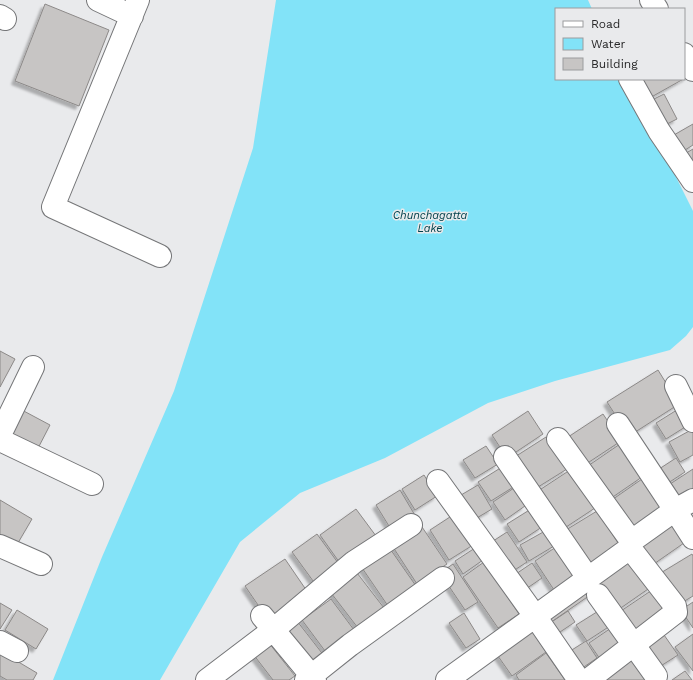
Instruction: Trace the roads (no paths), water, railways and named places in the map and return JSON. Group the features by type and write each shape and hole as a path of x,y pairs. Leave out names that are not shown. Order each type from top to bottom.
{"street":[{"path":"98,0 135,8 54,207 160,256"},
{"path":"685,56 693,70"},
{"path":"631,80 659,131 693,181"},
{"path":"0,435 33,367"},
{"path":"676,386 693,421"},
{"path":"618,424 684,505 693,538"},
{"path":"558,439 676,609 676,612 588,680"},
{"path":"0,440 92,484"},
{"path":"505,457 656,676"},
{"path":"438,481 579,680"},
{"path":"447,680 535,616 593,586 631,545 684,505"},
{"path":"207,680 267,623 410,525"},
{"path":"0,546 41,564"},
{"path":"267,623 310,679 350,645 443,578"}],"water":[{"name":"Chunchagatta Lake","path":"276,0 588,0 592,8 555,8 555,80 628,80 693,211 693,327 686,336 670,350 555,381 488,403 385,458 300,493 240,542 160,680 53,680 102,557 174,391 253,148"}]}
